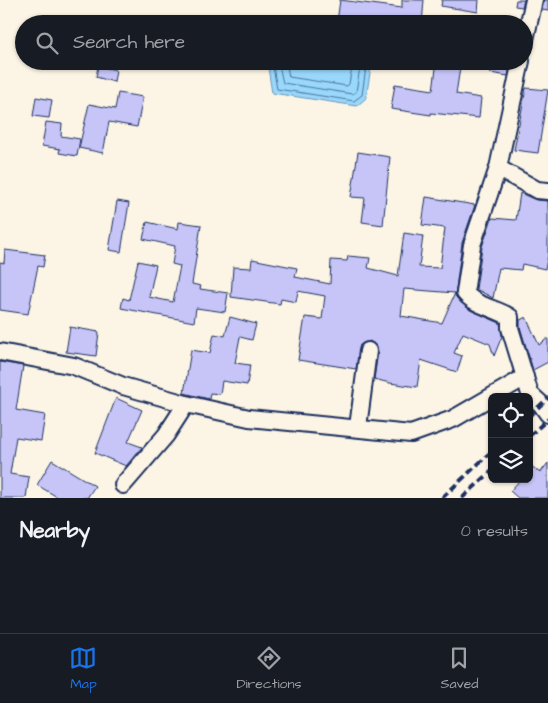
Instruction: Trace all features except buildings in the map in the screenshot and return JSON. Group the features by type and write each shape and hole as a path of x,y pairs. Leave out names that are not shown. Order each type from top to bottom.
{"street":[{"path":"531,15 534,0"},
{"path":"519,70 498,168 472,244 465,294 472,301 500,311 510,317 510,328 530,394 548,414"},
{"path":"498,168 537,190 548,191"},
{"path":"0,352 74,366 123,386 186,404 249,418 411,434 453,419 525,377"},
{"path":"358,428 368,352"},
{"path":"123,484 166,435 186,404"}],"water":[{"path":"268,70 371,70 366,98 357,106 272,93"}],"railway":[{"path":"533,412 548,398"},
{"path":"533,432 548,419"},
{"path":"442,498 488,455"},
{"path":"462,498 488,475"}]}
